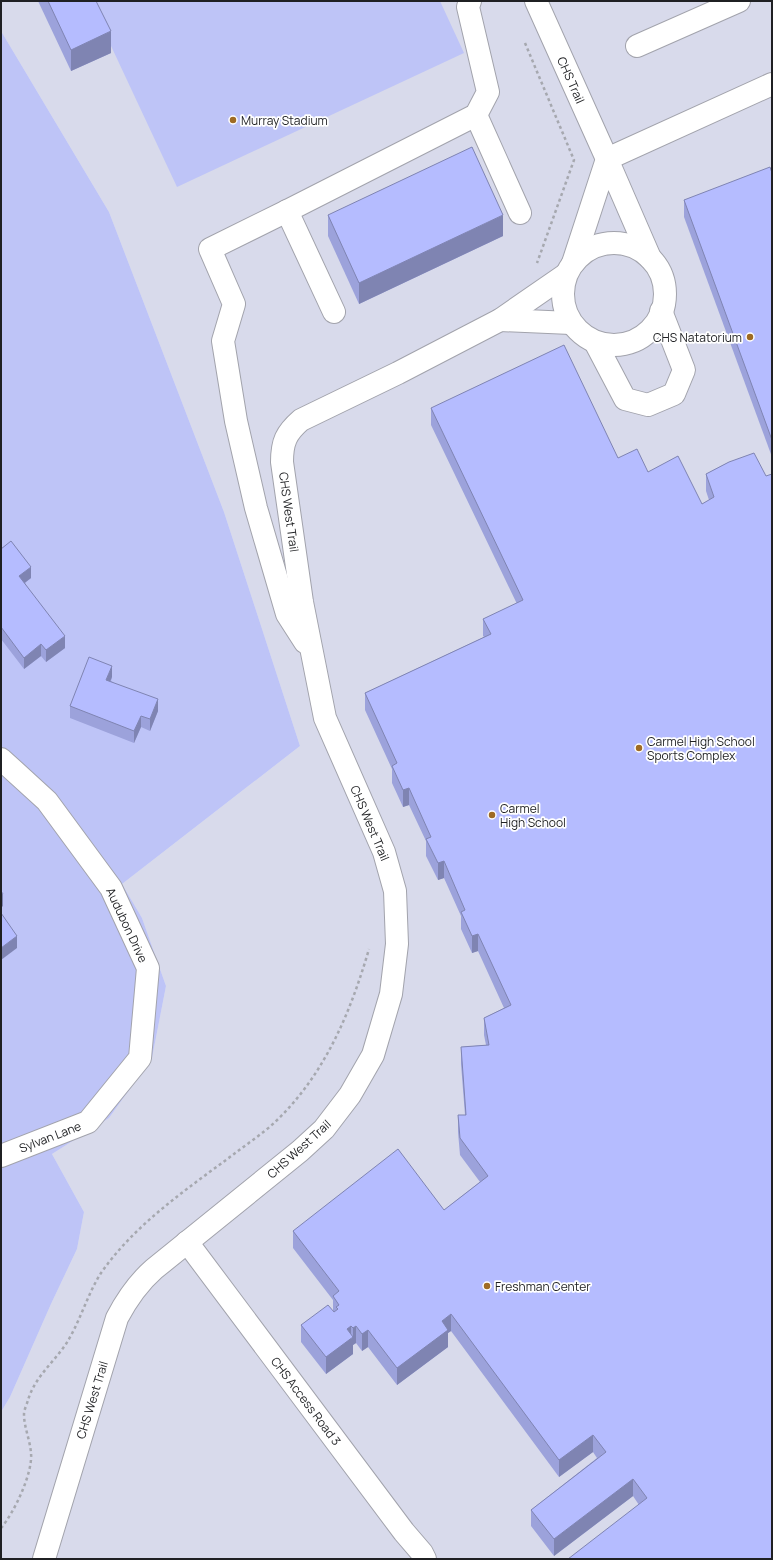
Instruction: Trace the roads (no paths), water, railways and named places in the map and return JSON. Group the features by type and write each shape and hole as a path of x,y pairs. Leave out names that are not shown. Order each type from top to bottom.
{"street":[{"path":"312,654 287,614 256,508 236,421 223,341 234,304 210,249 476,115 488,92 468,7 470,1"},
{"name":"CHS Trail","path":"536,1 650,258"},
{"path":"637,46 740,1"},
{"path":"569,269 586,251 602,244 619,243 636,248 650,258 660,272 665,288 664,305 658,320 647,333 633,342 617,345 595,342 585,337 571,323 565,311 562,295 569,269 607,159 772,84"},
{"path":"476,115 520,213"},
{"path":"287,211 334,312"},
{"name":"CHS West Trail","path":"44,1559 117,1318 127,1299 141,1281 300,1151 324,1129 350,1095 373,1055 391,994 397,944 395,891 384,852 325,718 302,602 282,462 282,449 285,438 292,427 301,420 398,373 500,320 569,269"},
{"path":"595,342 625,399 648,405 674,394 684,370 661,311"},
{"name":"CHS West Trail","path":"500,320 571,323"},
{"name":"Audubon Drive","path":"1,759 47,801 111,888 148,968 140,1058"},
{"name":"Sylvan Lane","path":"1,1156 88,1122 140,1058"},
{"name":"CHS Access Road 3","path":"187,1242 404,1532 422,1552 425,1559"}],"place":[{"name":"Murray Stadium","path":"233,120"},
{"name":"CHS Natatorium","path":"750,337"},
{"name":"Carmel High School Sports Complex","path":"639,748"},
{"name":"Carmel High School","path":"492,815"},
{"name":"Freshman Center","path":"487,1286"}]}
